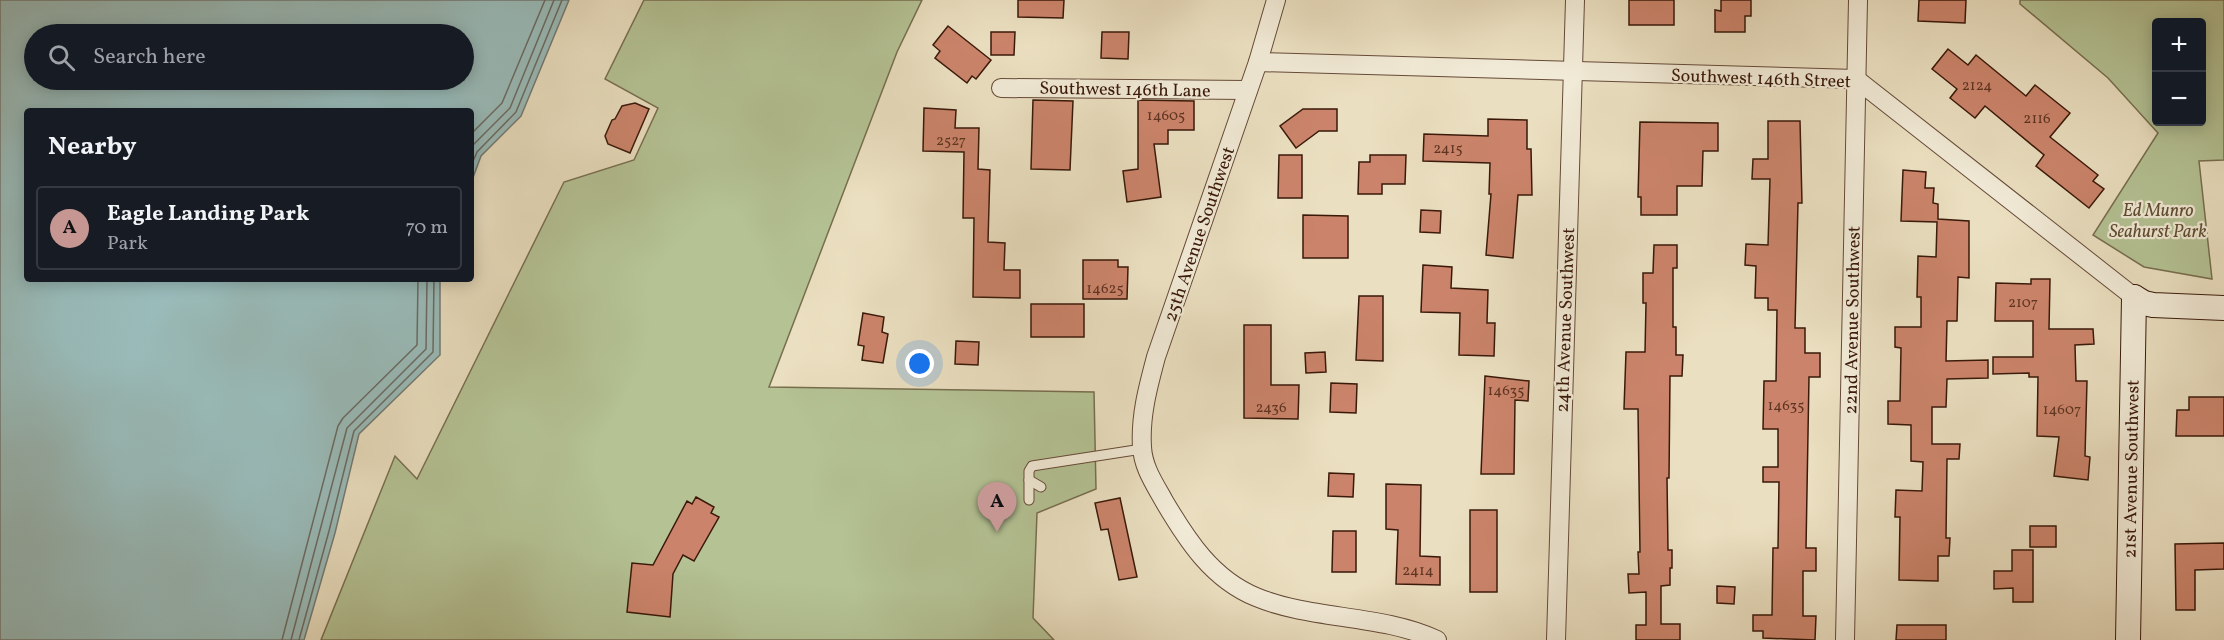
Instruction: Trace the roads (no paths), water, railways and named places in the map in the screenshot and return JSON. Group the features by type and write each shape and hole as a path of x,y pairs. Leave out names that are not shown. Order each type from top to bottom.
{"street":[{"name":"25th Avenue Southwest","path":"1276,0 1258,62 1156,357 1142,421 1142,449 1147,472 1185,537 1207,564 1229,583 1256,597 1281,605 1386,624 1424,634 1437,640"},
{"name":"24th Avenue Southwest","path":"1556,640 1575,0"},
{"name":"22nd Avenue Southwest","path":"1845,640 1858,0"},
{"name":"Southwest 146th Street","path":"1258,62 1856,79 2134,297 2153,305 2224,308"},
{"name":"Southwest 146th Lane","path":"1001,88 1248,90"},
{"name":"21st Avenue Southwest","path":"2128,640 2134,297"}],"lane":[{"path":"1029,500 1029,476 1032,466 1142,449"},
{"path":"1019,471 1029,476 1041,487"}],"water":[{"path":"0,0 569,0 521,116 481,156 474,175 474,108 24,108 24,282 440,282 440,355 359,434 335,533 304,640 0,640"}],"place":[{"name":"Eagle Landing Park","path":"997,532"}],"park label":[{"name":"Ed Munro Seahurst Park","path":"2158,220"}]}
